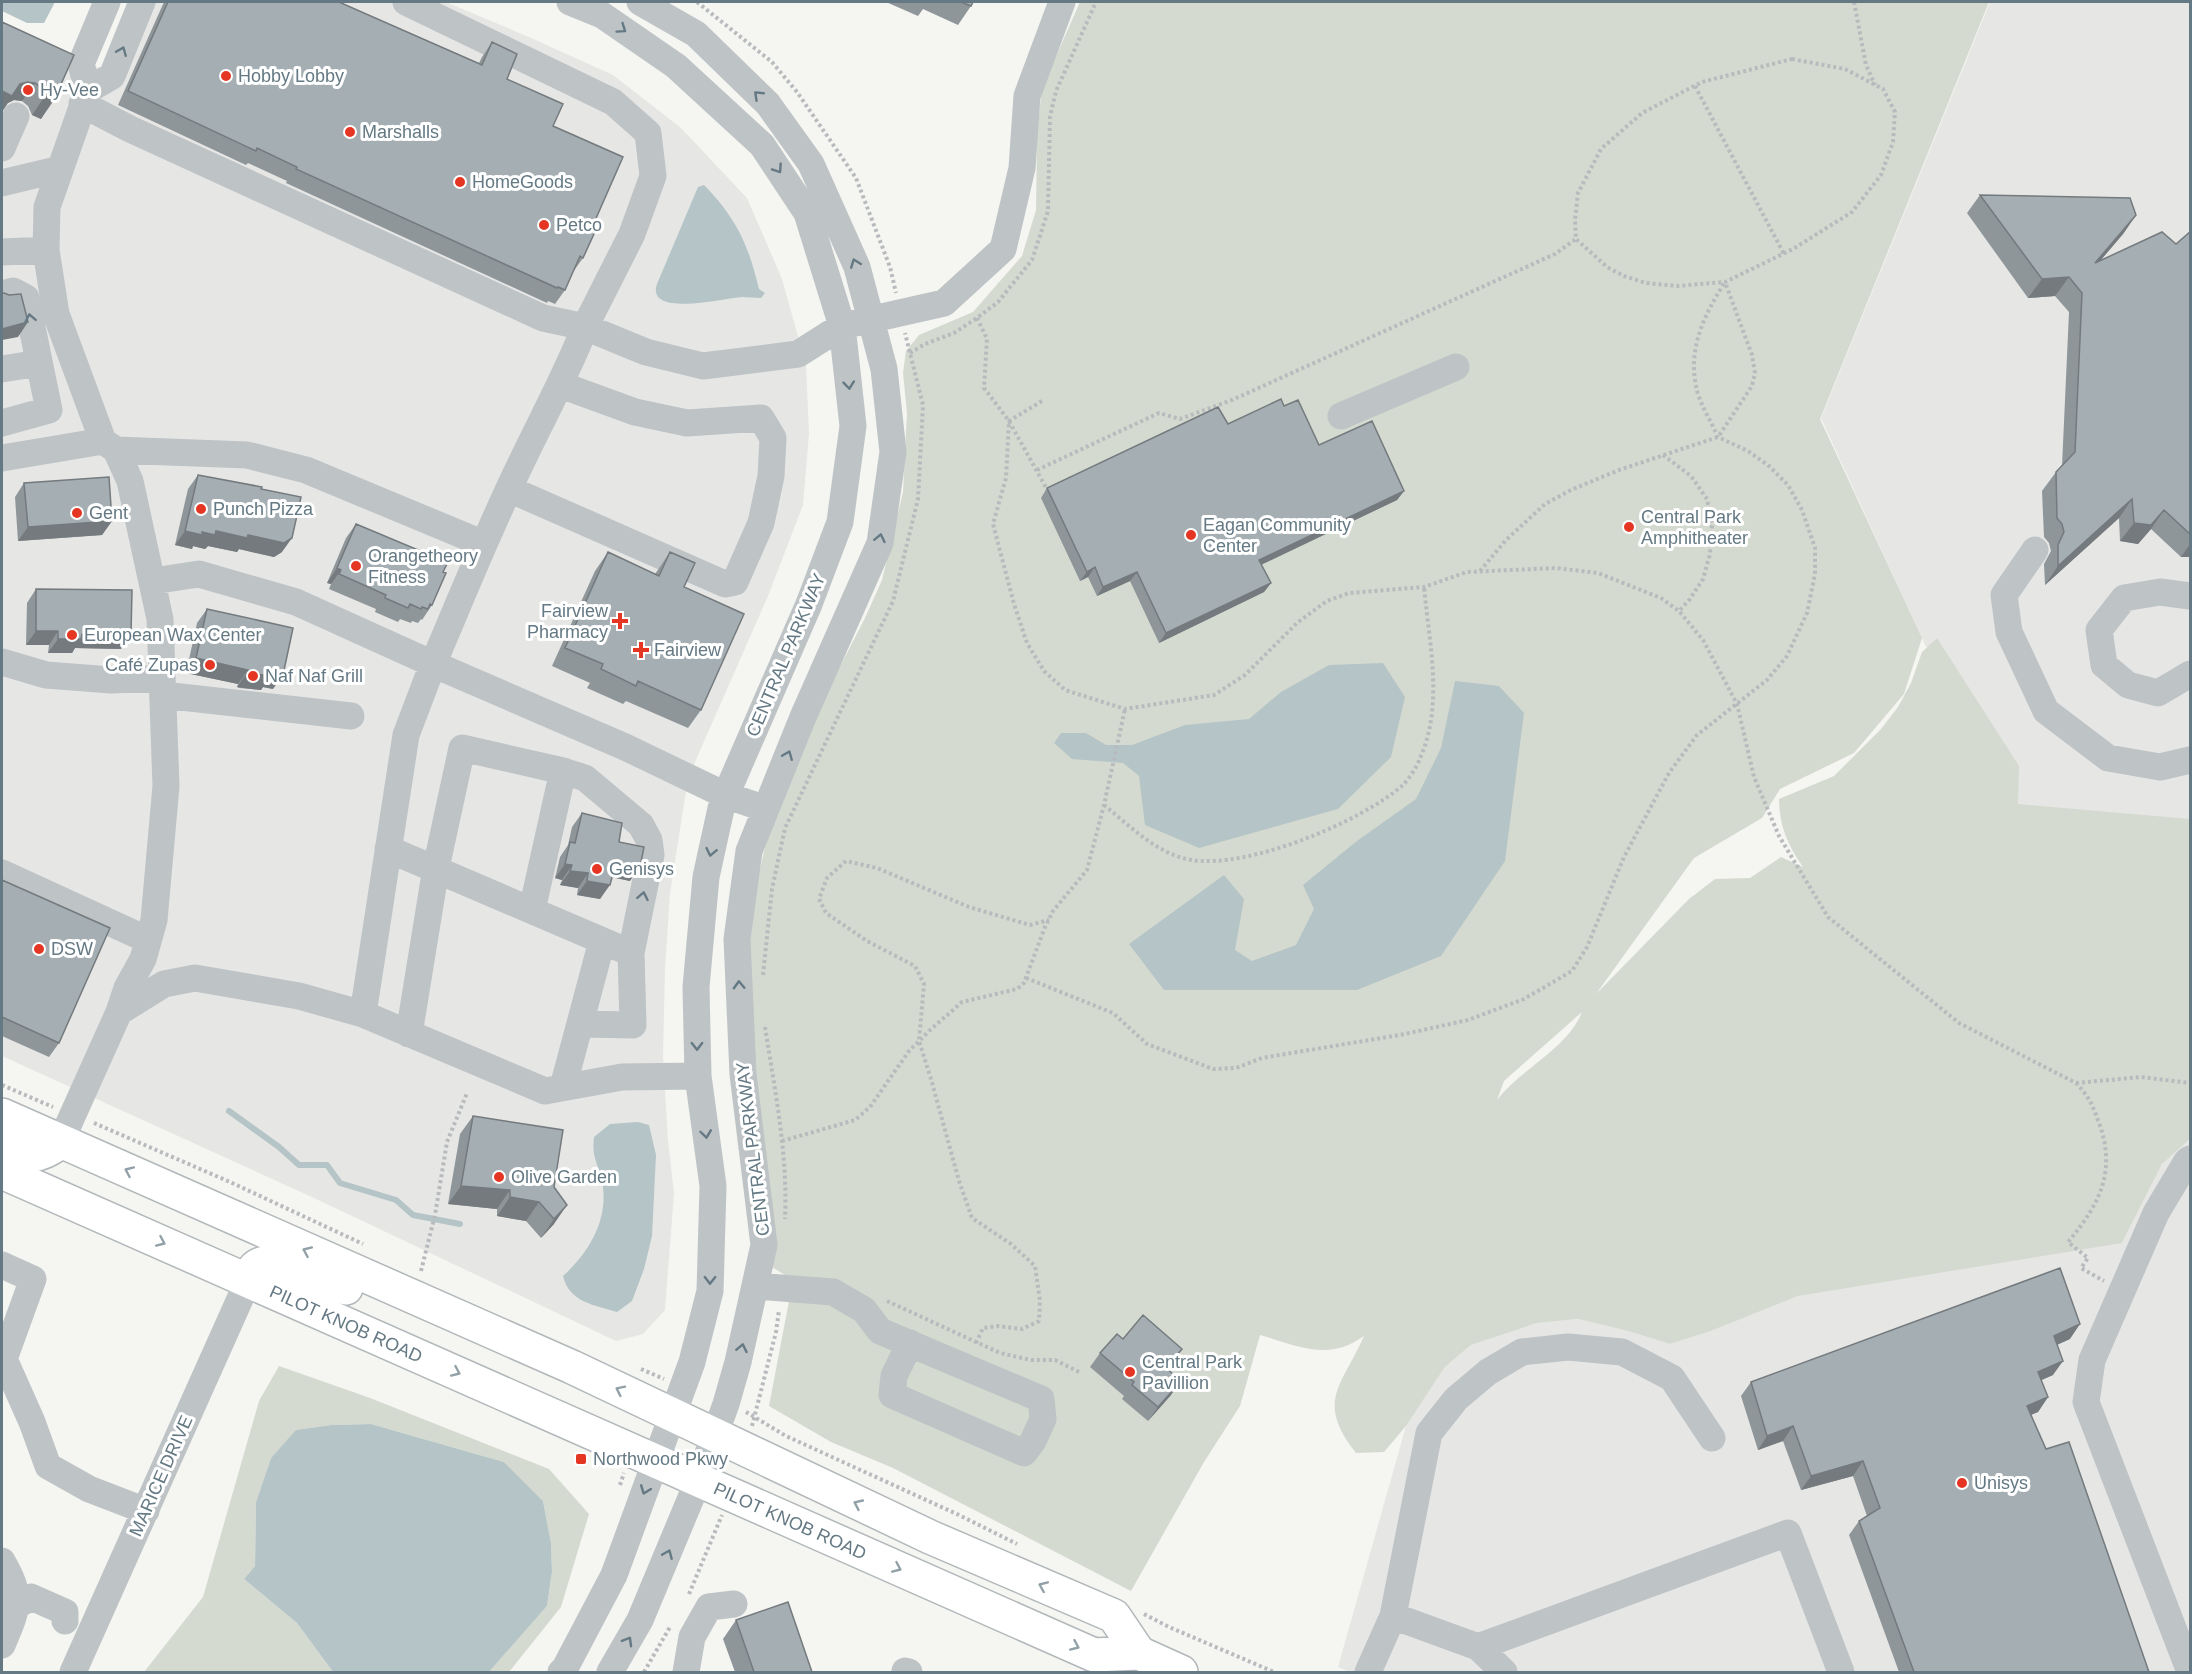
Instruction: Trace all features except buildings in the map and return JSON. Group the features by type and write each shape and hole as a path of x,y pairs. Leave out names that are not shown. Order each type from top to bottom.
{"main road":[{"name":"PILOT KNOB ROAD","path":"2,1115 67,1128 433,1307 572,1367 930,1537 1114,1616 1139,1653"},
{"path":"2,1148 33,1156 48,1152 67,1128"},
{"name":"PILOT KNOB ROAD","path":"2,1172 1094,1655 1139,1653 1181,1672"},
{"name":"PILOT KNOB ROAD","path":"248,1281 252,1270 258,1264 265,1263 364,1293 433,1307"}],"street":[{"path":"67,1128 119,1012 127,988 143,959 153,920 166,786 160,619 153,581 130,481 110,445 56,314 45,250 47,207 85,97 81,64 107,2"},
{"path":"85,97 112,76 142,2"},
{"path":"363,1014 406,735 433,664 484,544 561,386 585,327 632,234 653,176 648,133 613,102 406,2"},
{"name":"CENTRAL PARKWAY","path":"561,1672 614,1575 692,1362 710,1291 713,1186 698,1076 696,987 706,877 725,795 809,604 840,522 853,426 842,326 807,213 762,145 676,66 602,15 570,2"},
{"name":"CENTRAL PARKWAY","path":"610,1672 640,1620 698,1480 726,1404 738,1362 764,1245 743,1074 737,939 749,851 803,717 880,543 893,452 884,369 857,267 811,164 768,104 696,34 640,2"},
{"path":"85,97 130,129 543,318 585,327 646,352 703,366 798,354 842,326 944,303 1003,249 1022,168 1027,96 1062,2"},
{"path":"2,148 16,116"},
{"path":"2,183 60,169"},
{"path":"2,252 45,250"},
{"path":"2,294 13,291 26,298 49,410 2,423"},
{"path":"2,369 39,363"},
{"path":"1341,416 1456,366"},
{"path":"509,489 643,548 693,580 725,584 735,582 761,523 771,476 773,438 761,418 687,423 635,412 561,386"},
{"path":"2,458 110,445 247,455 306,470 484,544"},
{"path":"643,548 645,567 655,574"},
{"path":"2035,550 2004,595 2009,632 2046,711 2108,758 2160,767 2190,760"},
{"path":"153,581 198,574 296,602 625,747 725,795 766,809"},
{"path":"2190,596 2160,592 2124,598 2099,630 2104,665 2128,685 2158,693 2190,674"},
{"path":"2,663 46,675 163,686 351,716"},
{"path":"409,1034 436,868 462,748 585,778 641,825 649,840 651,855 631,953 633,1025 580,1024"},
{"path":"532,910 563,771"},
{"path":"388,849 631,953"},
{"path":"2,873 148,940"},
{"path":"563,1088 602,940"},
{"path":"119,1012 164,984 195,978 299,996 363,1014 545,1091 622,1077 698,1076"},
{"path":"2190,1159 2156,1213 2092,1360 2086,1402 2190,1672"},
{"path":"2,1265 33,1279 4,1359 32,1422 48,1466 89,1489 146,1511"},
{"name":"MARICE DRIVE","path":"73,1672 248,1281"},
{"path":"755,1286 833,1292 864,1310 880,1331 910,1343 1041,1399 1043,1419 1024,1453 892,1395 894,1376 910,1343"},
{"path":"1368,1672 1393,1616 1429,1433 1456,1399 1488,1372 1522,1352 1568,1347 1622,1352 1672,1378 1712,1438"},
{"path":"1478,1647 1788,1533 1841,1672"},
{"path":"2,1561 12,1578 14,1605 2,1645"},
{"path":"687,1672 692,1636 709,1606 734,1604"},
{"path":"14,1605 58,1625 65,1621 91,1633"},
{"path":"1393,1616 1478,1647 1504,1672"}],"path":[{"path":"1854,2 1866,64 1876,85"},
{"path":"1792,59 1845,69 1883,89 1895,112 1893,142 1881,175 1852,212 1784,254 1725,282 1678,286 1646,283 1624,276 1607,267 1576,239 1575,220 1578,193 1601,149 1642,113 1695,86 1702,82 1792,59"},
{"path":"1695,86 1784,254"},
{"path":"1037,470 1159,413 1180,419 1232,400 1555,254 1576,239"},
{"path":"1026,978 1113,1013 1147,1044 1214,1069 1236,1068 1262,1058 1405,1034 1468,1020 1524,999 1572,971 1587,947 1624,858 1669,773 1697,735 1767,680 1787,656 1807,613 1815,574 1815,548 1803,510 1788,485 1769,466 1748,451 1718,436 1696,386 1697,336 1706,314 1725,282"},
{"path":"1480,571 1506,540 1545,504 1581,486 1662,454 1718,436 1752,386 1755,373 1752,355 1725,282"},
{"path":"977,318 987,339 984,388 1009,421 1050,494"},
{"path":"1009,421 1042,401"},
{"path":"1009,421 1006,478 993,524 1027,643 1044,671 1065,690 1125,709 1214,695 1245,675 1298,622 1327,602 1349,593 1424,587 1467,572 1557,568 1598,573 1661,598 1679,611 1703,640 1737,704 1754,777 1779,836 1828,917 1959,1023 2076,1083 2090,1097 2103,1134 2108,1166 2099,1198 2086,1221 2068,1242 2088,1258 2081,1268 2111,1285"},
{"path":"1662,454 1691,476 1707,499 1712,524 1710,554 1703,579 1679,611"},
{"path":"1104,806 1163,851 1192,860 1223,860 1259,853 1326,831 1374,806 1405,783 1420,759 1426,741 1434,699 1424,587"},
{"path":"782,1141 855,1120 870,1107 918,1041 962,1002 1017,989 1024,983 1049,920 1068,890 1087,870 1104,806 1125,709"},
{"path":"976,1343 983,1328 998,1326 1022,1329 1039,1321 1040,1301 1035,1266 1011,1244 972,1218 918,1041 924,984 915,966 867,941 826,913 819,899 826,878 846,861 877,868 969,908 1030,925 1049,920"},
{"path":"2076,1083 2141,1077 2190,1083"},
{"path":"2,1084 67,1128"},
{"path":"422,1271 435,1215 447,1142 467,1093"},
{"path":"885,1300 1000,1353 1031,1360 1055,1360 1081,1373"},
{"path":"685,1601 719,1524 728,1494"},
{"path":"644,1672 673,1622"}],"shaded area":[{"path":"2,2 55,2 44,23 27,23 2,11"},
{"path":"153,2 446,2 531,38 613,75 681,128 747,198 782,279 806,365 809,433 803,505 768,596 695,762 686,791 670,893 665,969 663,1056 668,1141 674,1193 665,1310 643,1334 616,1341 314,1198 2,1056 2,22 112,74"},
{"path":"1080,2 1989,2 1820,419 1922,638 1904,694 1854,753 1780,789 1762,818 1694,858 1596,994 1689,899 1715,879 1750,878 1781,857 1803,867 1785,835 1779,799 1834,776 1881,729 1898,707 1911,683 1922,652 1937,638 2019,766 2018,804 2190,819 2190,1139 2162,1164 2122,1243 1798,1296 1711,1331 1670,1344 1578,1319 1537,1323 1471,1345 1445,1367 1406,1426 1384,1452 1356,1453 1337,1420 1336,1394 1364,1336 1351,1344 1326,1350 1301,1347 1260,1335 1240,1406 1204,1462 1131,1591 893,1468 831,1442 769,1406 793,1280 772,1267 746,988 752,905 771,820 817,711 882,580 903,492 907,413 903,373 906,351 919,335 973,312 1022,256 1036,210 1037,134 1042,88","holes":["1582,1012 1575,1025 1555,1048 1497,1100 1504,1081"]},
{"path":"1990,2 2190,2 2190,820 2018,805 2018,767 1925,645 1821,418"},
{"path":"704,185 725,209 740,233 759,289 765,293 761,298 742,297 689,304 663,301 657,294 657,284 698,187"},
{"path":"1383,663 1405,697 1391,757 1338,809 1199,848 1145,825 1139,776 1123,763 1072,759 1054,743 1061,733 1086,733 1106,745 1132,745 1185,725 1249,719 1281,692 1329,665"},
{"path":"1455,681 1499,686 1524,713 1505,861 1441,956 1357,990 1164,990 1129,944 1224,875 1244,899 1235,950 1252,961 1296,945 1314,909 1303,885 1357,841 1416,799 1441,748"},
{"path":"638,1122 649,1125 656,1155 652,1236 644,1269 632,1301 617,1312 577,1297 566,1285 563,1276 590,1244 601,1218 603,1191 594,1154 594,1137 610,1124"},
{"path":"2190,1139 2190,1672 1350,1672 1338,1667 1406,1426 1445,1367 1471,1345 1537,1323 1578,1319 1670,1344 1711,1331 1798,1296 2050,1239 2122,1243 2162,1164"},
{"path":"279,1366 370,1398 549,1469 589,1514 561,1607 509,1672 489,1672 547,1606 552,1572 551,1543 543,1501 504,1462 371,1424 331,1425 297,1430 271,1458 256,1502 255,1566 244,1579 297,1623 333,1672 144,1672 203,1597 259,1401"},
{"path":"371,1424 504,1462 543,1501 551,1543 552,1572 547,1606 489,1672 333,1672 297,1623 244,1579 255,1566 256,1502 271,1458 296,1430 331,1425"}],"waterway":[{"path":"229,1111 279,1147 299,1165 327,1165 340,1183 396,1200 413,1215 460,1224"}],"place":[{"name":"Hobby Lobby","path":"226,76"},
{"name":"Hy-Vee","path":"28,90"},
{"name":"Marshalls","path":"350,132"},
{"name":"HomeGoods","path":"460,182"},
{"name":"Petco","path":"544,225"},
{"name":"Punch Pizza","path":"201,509"},
{"name":"Gent","path":"77,513"},
{"name":"Central Park Amphitheater","path":"1629,527"},
{"name":"Eagan Community Center","path":"1191,535"},
{"name":"Orangetheory Fitness","path":"356,566"},
{"name":"Fairview Pharmacy","path":"620,621"},
{"name":"European Wax Center","path":"72,635"},
{"name":"Fairview","path":"641,650"},
{"name":"Café Zupas","path":"210,665"},
{"name":"Naf Naf Grill","path":"253,676"},
{"name":"Genisys","path":"597,869"},
{"name":"DSW","path":"39,949"},
{"name":"Olive Garden","path":"499,1177"},
{"name":"Central Park Pavillion","path":"1130,1372"},
{"name":"Northwood Pkwy","path":"581,1459"},
{"name":"Unisys","path":"1962,1483"}]}
